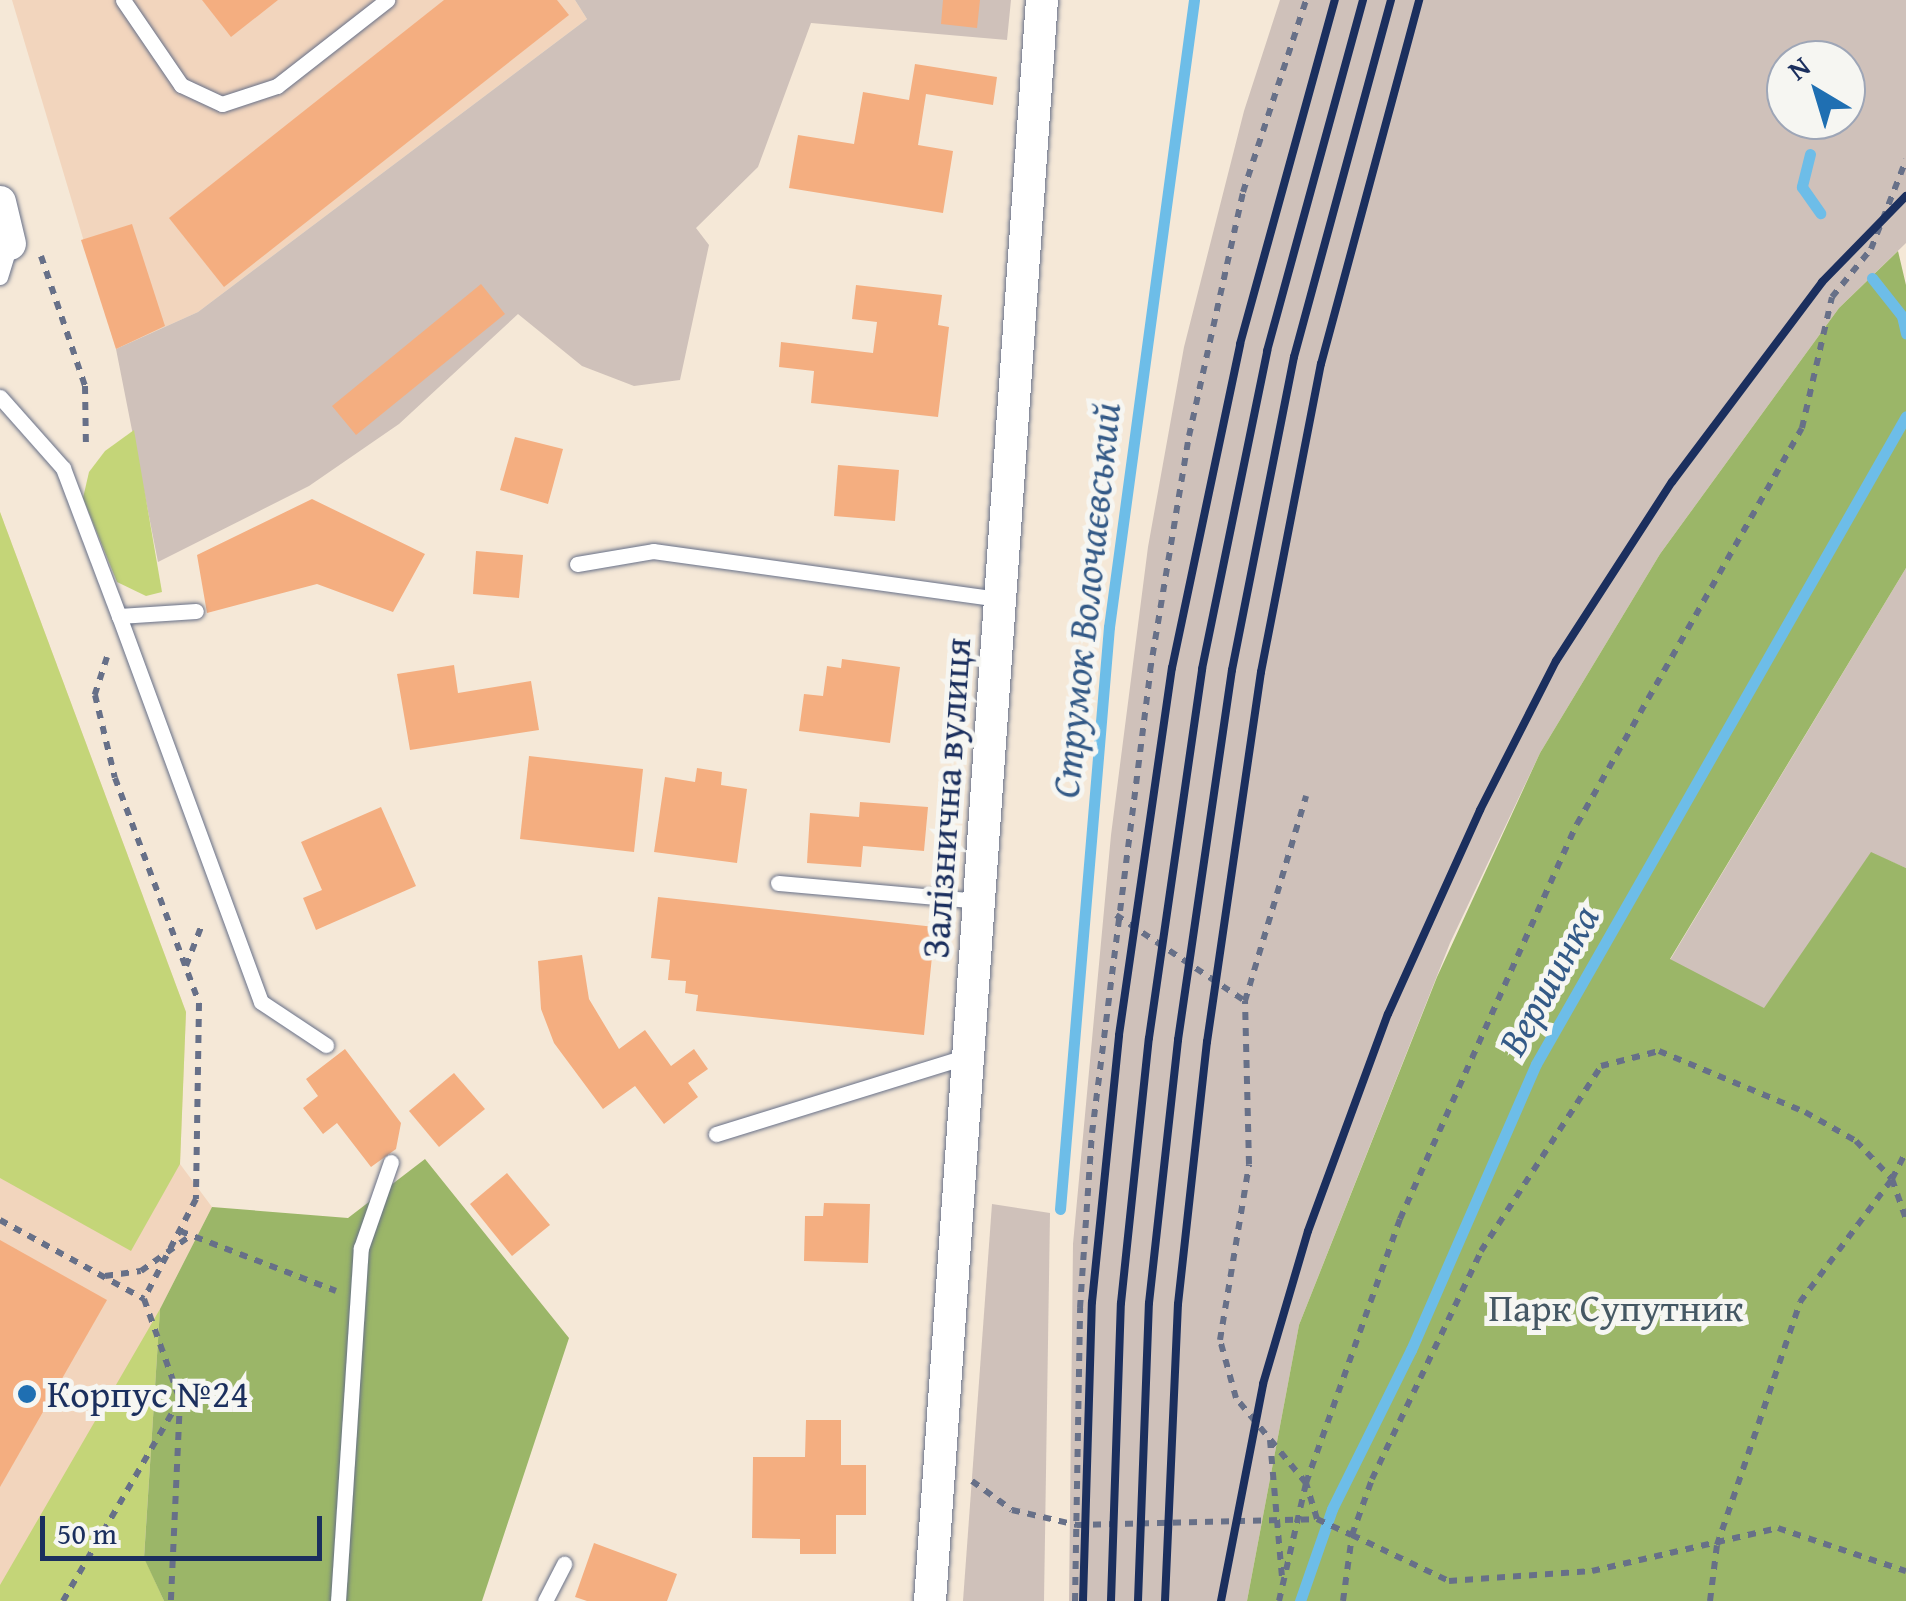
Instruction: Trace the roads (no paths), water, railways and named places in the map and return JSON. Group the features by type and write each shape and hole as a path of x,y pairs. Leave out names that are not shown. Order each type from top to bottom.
{"street":[{"name":"Залізнична вулиця","path":"930,1601 1042,0"},
{"path":"0,202 25,247"}],"lane":[{"path":"123,0 182,85 222,104 277,86 387,0"},
{"path":"0,277 25,247"},
{"path":"0,397 63,468 261,1002 326,1045"},
{"path":"577,564 653,552 1000,599"},
{"path":"119,616 196,611"},
{"path":"778,883 979,900"},
{"path":"716,1134 968,1056"},
{"path":"338,1601 361,1248 391,1162"},
{"path":"544,1601 564,1564"}],"waterway":[{"name":"Струмок Волочаєвський","path":"1060,1209 1109,627 1194,0"},
{"name":"Вершинка","path":"1810,154 1802,187 1820,213"},
{"name":"Вершинка","path":"1872,278 1902,316 1906,334"},
{"name":"Вершинка","path":"1300,1601 1332,1509 1411,1350 1536,1064 1906,416"}],"railway":[{"path":"1083,1601 1092,1302 1119,1035 1172,668 1240,344 1335,0"},
{"path":"1111,1601 1121,1303 1149,1038 1202,669 1267,351 1363,0"},
{"path":"1138,1601 1149,1303 1178,1040 1232,670 1294,357 1391,0"},
{"path":"1165,1601 1178,1304 1207,1042 1261,672 1321,364 1419,0"},
{"path":"1221,1601 1263,1384 1308,1231 1388,1014 1480,810 1556,661 1672,482 1822,282 1906,196"}],"place":[{"name":"Корпус №24","path":"27,1394"}],"park label":[{"name":"Парк Супутник","path":"1616,1308"}]}
